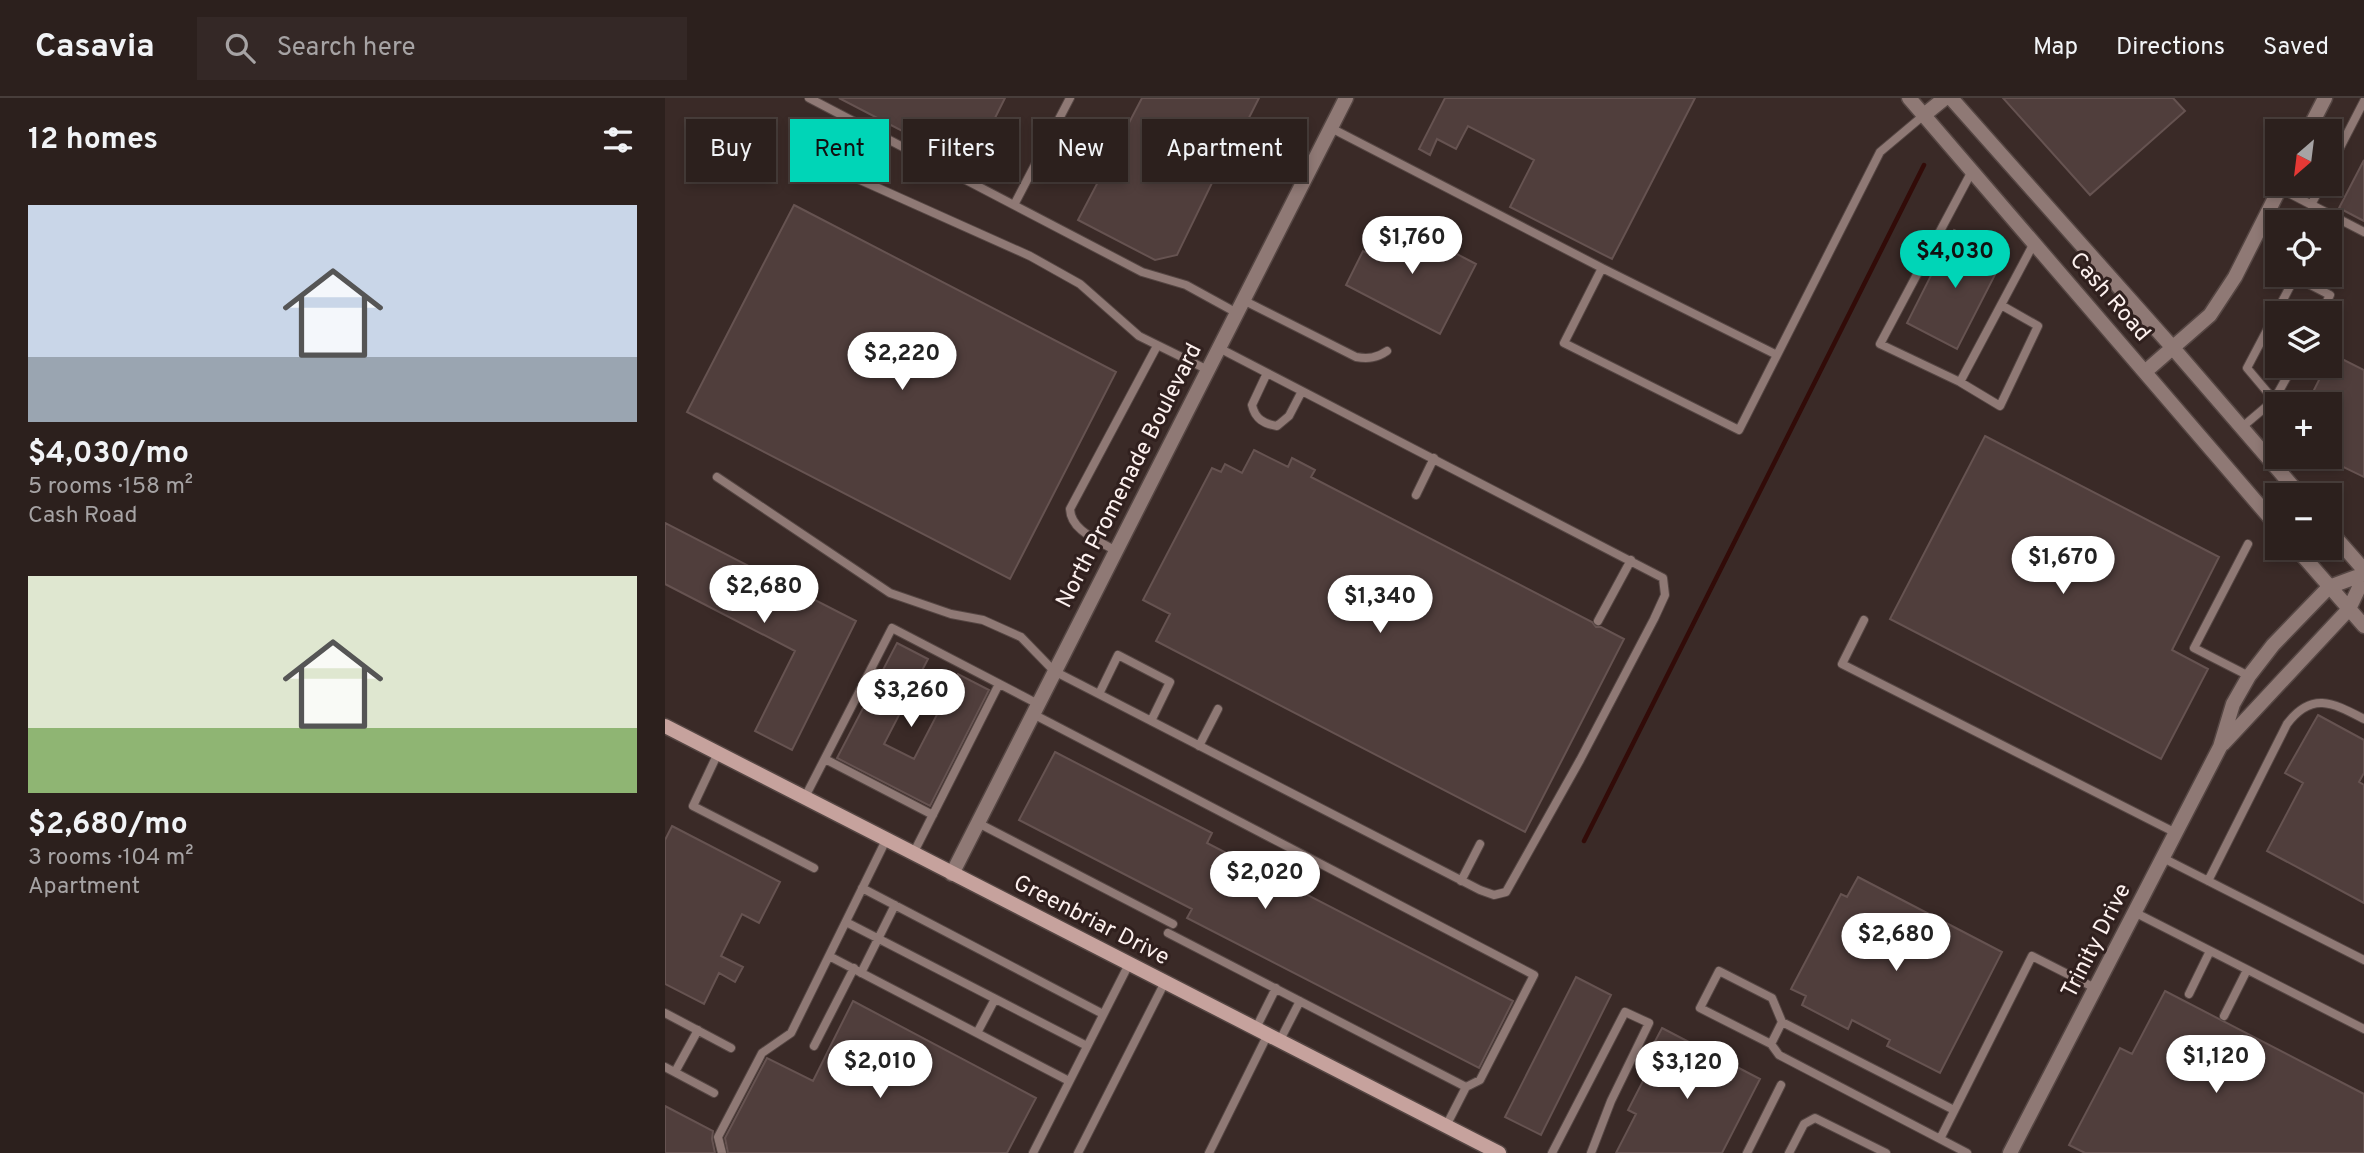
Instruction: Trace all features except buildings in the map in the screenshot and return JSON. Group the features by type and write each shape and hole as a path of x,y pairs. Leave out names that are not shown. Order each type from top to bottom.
{"street":[{"name":"North Promenade Boulevard","path":"952,874 1346,98"},
{"name":"Cash Road","path":"1909,98 2265,512"},
{"path":"1924,115 1945,98"},
{"name":"Cash Road","path":"1951,98 2289,483"},
{"path":"2314,119 2325,98"},
{"path":"2146,371 2210,315 2235,277 2275,196"},
{"path":"2342,546 2364,574"},
{"path":"2305,560 2364,626"},
{"name":"Trinity Drive","path":"2010,1153 2220,747 2233,704 2249,676 2273,645 2329,587 2364,574"},
{"name":"Trinity Drive","path":"2220,747 2349,610 2364,574"},
{"name":"Greenbriar Drive","path":"665,726 1499,1153"}],"lane":[{"path":"809,98 1142,272 1186,285 1356,357 1366,359 1380,356 1387,351"},
{"path":"1014,205 1070,98"},
{"path":"2342,144 2364,101"},
{"path":"1602,268 1564,343 1739,430 1880,152 1924,115"},
{"path":"1331,128 1777,355"},
{"path":"1972,171 1880,344 1960,382 2000,405 2038,326 2001,305"},
{"path":"865,182 1030,256 1080,284 1139,336 1207,370"},
{"path":"2296,196 2364,232"},
{"path":"2311,205 2316,196"},
{"path":"1960,382 2034,242"},
{"path":"2282,301 2295,277 2330,295 2327,301"},
{"path":"2265,334 2247,368 2267,392"},
{"path":"1116,551 1076,526 1070,519 1070,509 1157,346"},
{"path":"717,477 890,593 951,614 983,620 1021,637 1037,656 1055,671 1461,880 1494,895 1506,892 1580,760 1654,619 1665,595 1663,578 1219,348"},
{"path":"1267,373 1252,405 1257,418 1263,422 1277,426 1284,423 1302,391"},
{"path":"2241,428 2265,408"},
{"path":"1416,495 1434,458"},
{"path":"2248,544 2194,648 2249,676"},
{"path":"1598,621 1631,560"},
{"path":"1864,620 1842,664 2176,833"},
{"path":"805,797 892,628 999,684 1035,709 1534,975 1480,1080 1467,1087 1446,1126"},
{"path":"1099,694 1118,655 1170,682 1151,721"},
{"path":"913,854 999,684"},
{"path":"2208,881 2287,724 2296,712 2306,705 2318,702 2345,709 2364,719"},
{"path":"1199,746 1218,709"},
{"path":"718,753 692,806 814,868"},
{"path":"825,759 933,815"},
{"path":"978,823 1173,924"},
{"path":"722,1153 718,1137 762,1053 791,1033 886,840"},
{"path":"1461,880 1480,844"},
{"path":"2163,858 2364,960"},
{"path":"862,888 1103,1014"},
{"path":"814,1046 857,970 878,939 895,905"},
{"path":"2134,912 2364,1029"},
{"path":"846,922 1087,1046"},
{"path":"1168,933 1467,1087"},
{"path":"2189,994 2210,951"},
{"path":"829,956 1069,1081"},
{"path":"1940,1139 2032,956 2095,988"},
{"path":"1033,1153 1129,964"},
{"path":"2224,1016 2247,970"},
{"path":"1954,1110 1782,1022 1772,998 1719,971 1700,1008 1771,1044 1779,1055 1967,1153"},
{"path":"1079,1153 1165,982"},
{"path":"1209,1153 1268,1034 1276,988"},
{"path":"977,1033 995,999"},
{"path":"1268,1034 1300,1000"},
{"path":"1552,1153 1625,1012 1649,1023 1611,1101 1591,1153"},
{"path":"665,1013 731,1048"},
{"path":"1771,1044 1782,1022"},
{"path":"675,1072 698,1030"},
{"path":"665,1067 714,1093"},
{"path":"1747,1153 1781,1085"},
{"path":"1789,1153 1804,1124 1815,1118 1886,1153"}],"waterway":[{"path":"1584,841 1924,165"}]}
